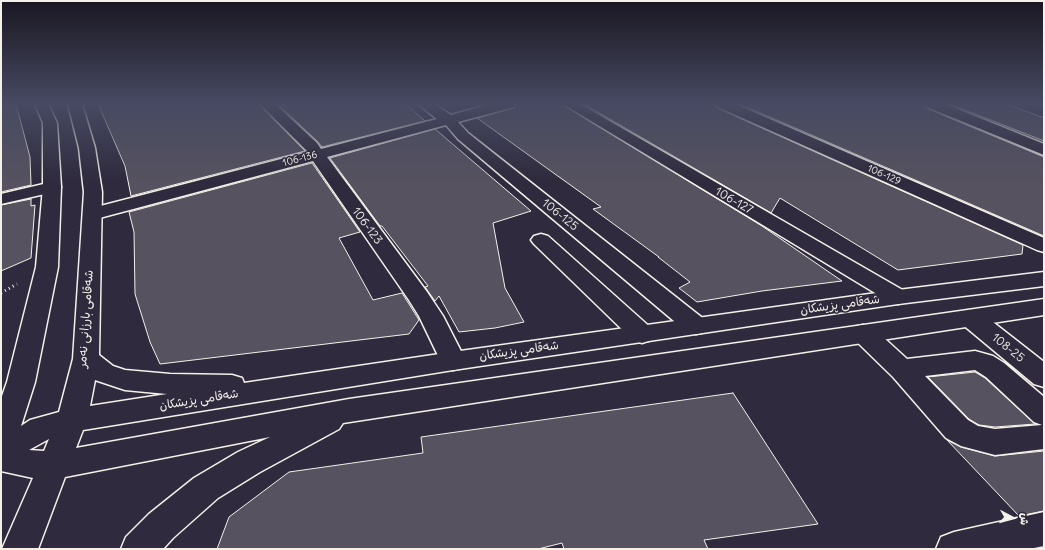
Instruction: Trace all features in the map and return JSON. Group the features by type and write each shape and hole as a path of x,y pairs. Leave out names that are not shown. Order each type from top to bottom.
{"main road":[{"path":"1,440 21,382 47,267 52,186 50,130"},
{"name":"شەقامی بارزانی نەمر","path":"20,549 72,420 86,359 93,192 87,148 82,130"},
{"name":"106-123","path":"295,130 307,140 318,154 327,171 419,297 431,316 453,361"},
{"name":"106-136","path":"92,214 412,130"},
{"name":"106-125","path":"457,130 463,136 696,326"},
{"name":"106-127","path":"613,130 898,297"},
{"name":"106-129","path":"781,130 1044,246"},
{"path":"994,130 1044,150"},
{"path":"1,199 52,186"},
{"path":"541,240 642,334"},
{"name":"شەقامی پزیشکان","path":"1,451 41,429 72,420 453,361 898,297 1044,279"},
{"path":"1,456 27,464 55,465 349,410 1044,307"},
{"name":"108-25","path":"972,318 1044,377"},
{"path":"863,333 902,370 957,429 972,437 995,442 1044,437"},
{"path":"86,359 103,373 125,380 170,384 295,385"},
{"path":"902,370 975,360 984,363 995,370 1044,414"},
{"path":"139,549 161,526 206,488 249,462 349,410"},
{"path":"972,547 1044,529"}],"building":[{"path":"1,130 23,130 30,157 31,185 1,192"},
{"path":"109,130 284,130 305,151 131,196 125,166"},
{"path":"305,130 391,130 322,147"},
{"path":"436,130 531,211 493,223 505,288 524,322 495,328 459,332 439,296 435,301 425,287 428,286 382,226 380,226 330,158"},
{"path":"493,130 604,130 762,226 842,281 762,291 697,302 679,288 690,282 659,257 593,209 601,207"},
{"path":"628,130 765,130 1023,245 1022,254 898,270 780,198 771,213"},
{"path":"799,130 978,130 1044,157 1044,236"},
{"path":"1015,130 1044,130 1044,141"},
{"path":"312,163 360,232 339,238 373,300 402,293 419,320 409,334 160,364 150,342 135,294 134,232 129,212"},
{"path":"31,199 31,206 35,205 31,258 1,271 1,205"},
{"path":"975,372 985,378 1035,424 995,427 979,425 969,419 928,377"},
{"path":"733,393 818,524 704,540 708,549 564,549 562,543 538,549 217,549 229,517 289,472 423,453 421,437"},
{"path":"947,440 961,447 995,456 1044,451 1044,511 1019,516"}]}
